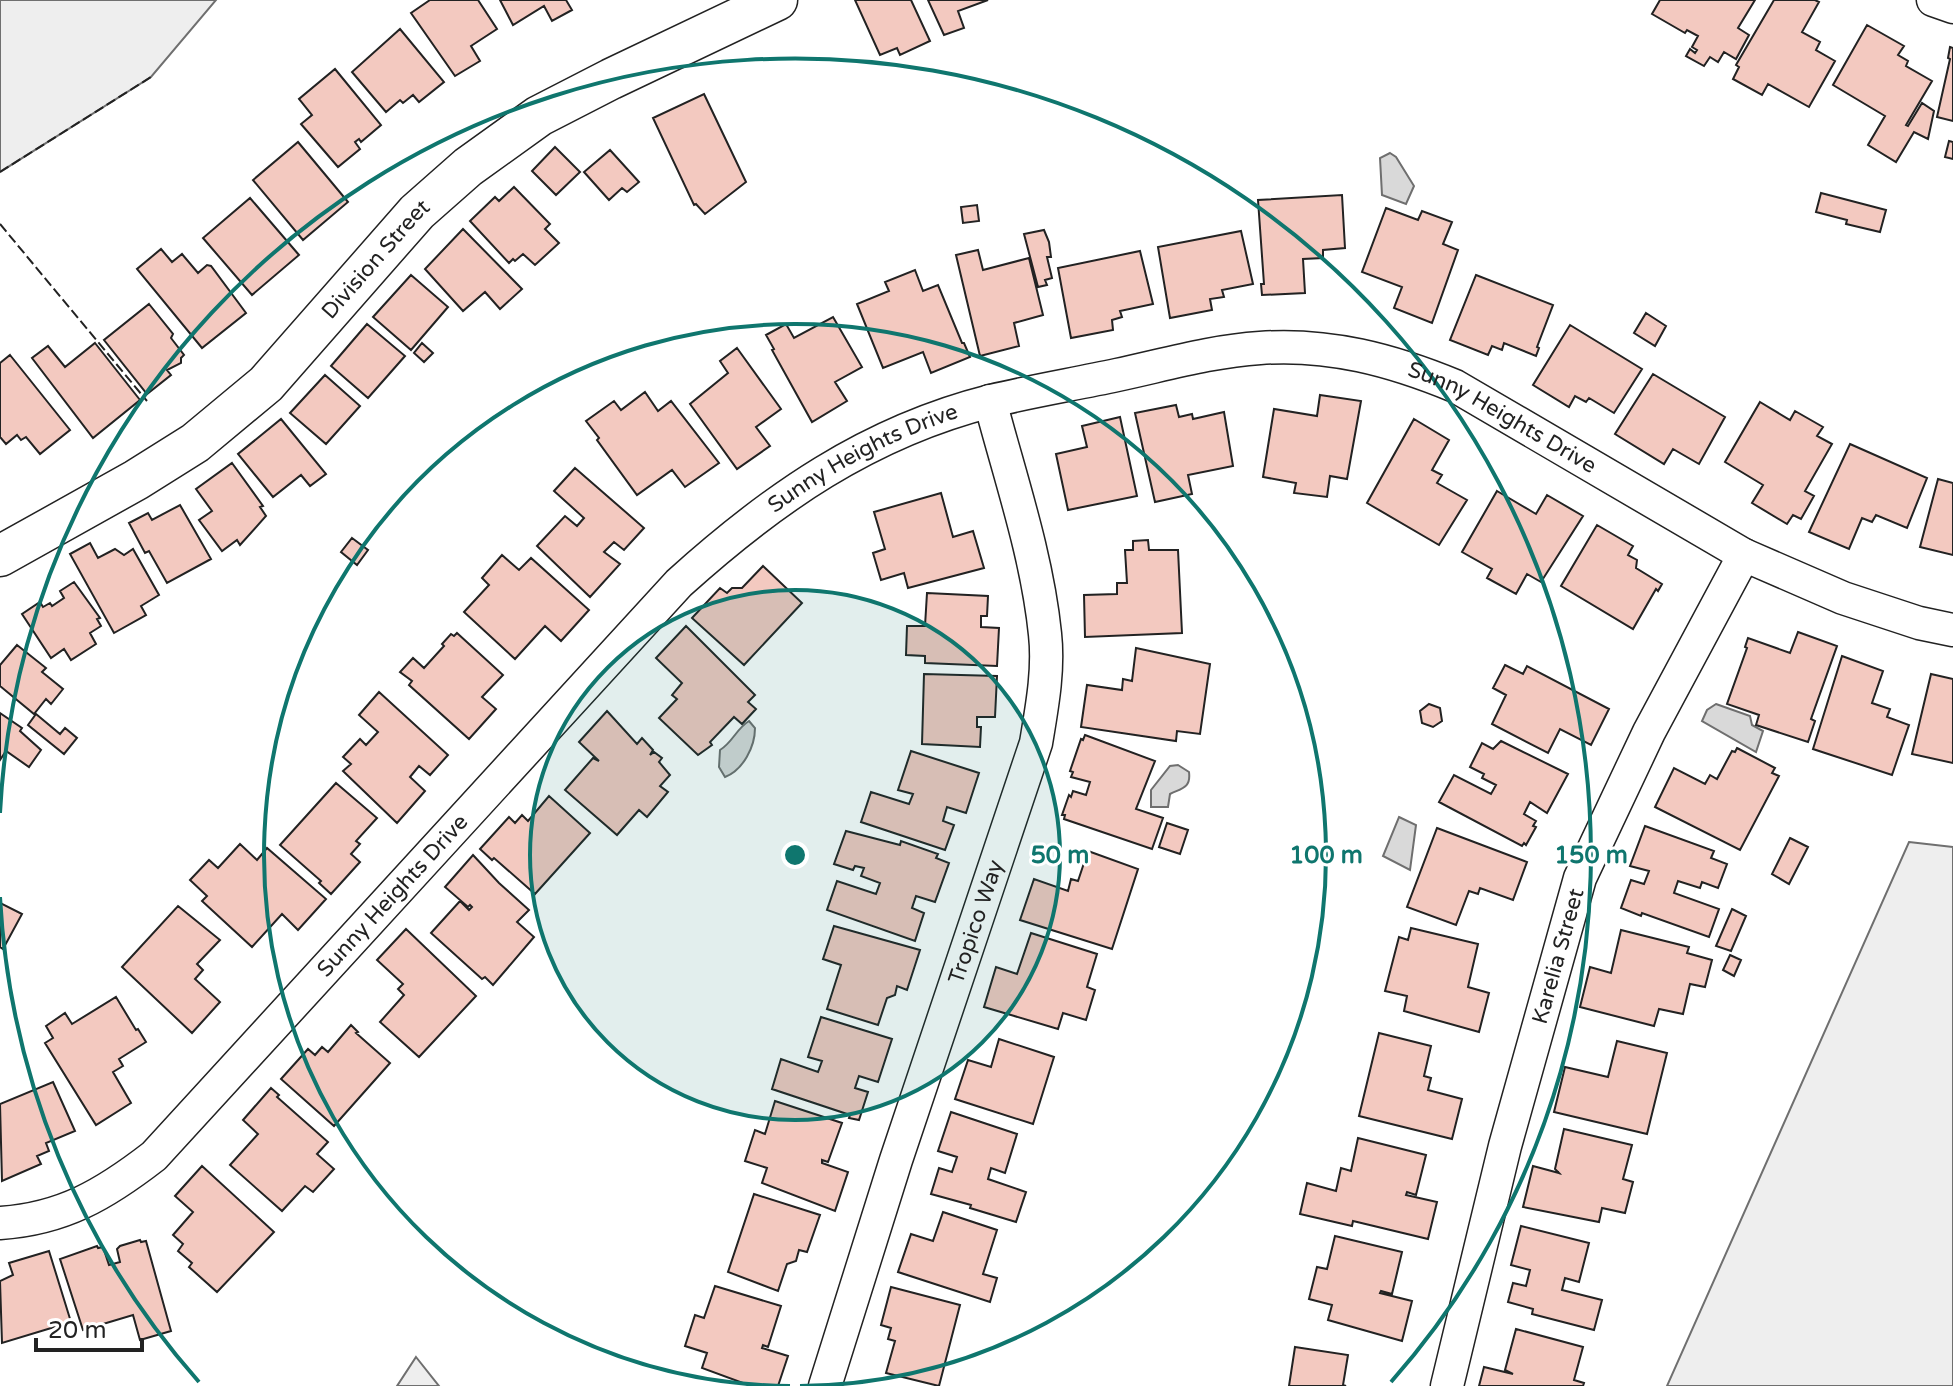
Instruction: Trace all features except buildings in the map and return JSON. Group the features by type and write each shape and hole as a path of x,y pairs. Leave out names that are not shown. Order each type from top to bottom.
{"street":[{"name":"Division Street","path":"0,556 136,480 195,443 266,384 417,212 468,167 539,116 777,0"},
{"path":"1933,0 1953,7"},
{"name":"Sunny Heights Drive","path":"0,1223 22,1221 70,1208 115,1186 154,1156 679,583 732,535 790,492 852,455 918,425 990,401 1215,354 1259,348 1311,348 1363,354 1455,386 1744,555 1843,598 1919,623 1953,630"},
{"name":"Tropico Way","path":"825,1386 896,1160 1036,743 1045,688 1045,635 1035,573 990,401"},
{"name":"Karelia Street","path":"1447,1386 1505,1146 1580,878 1649,732 1744,555"}],"shaded area":[{"path":"0,0 216,0 151,77 0,172"},
{"path":"1390,153 1396,157 1414,186 1406,204 1382,195 1380,158"},
{"path":"1716,704 1750,716 1752,725 1763,731 1756,752 1702,721 1707,710"},
{"path":"749,721 755,728 750,750 737,769 725,777 719,767 720,750"},
{"path":"1178,765 1189,772 1187,784 1170,794 1168,807 1151,807 1151,790 1170,766"},
{"path":"1399,817 1416,825 1410,870 1383,856"},
{"path":"1909,842 1953,847 1953,1386 1667,1386"},
{"path":"416,1357 439,1386 397,1386"}],"fence":[{"path":"0,172 151,77"},
{"path":"0,224 147,401"}]}
